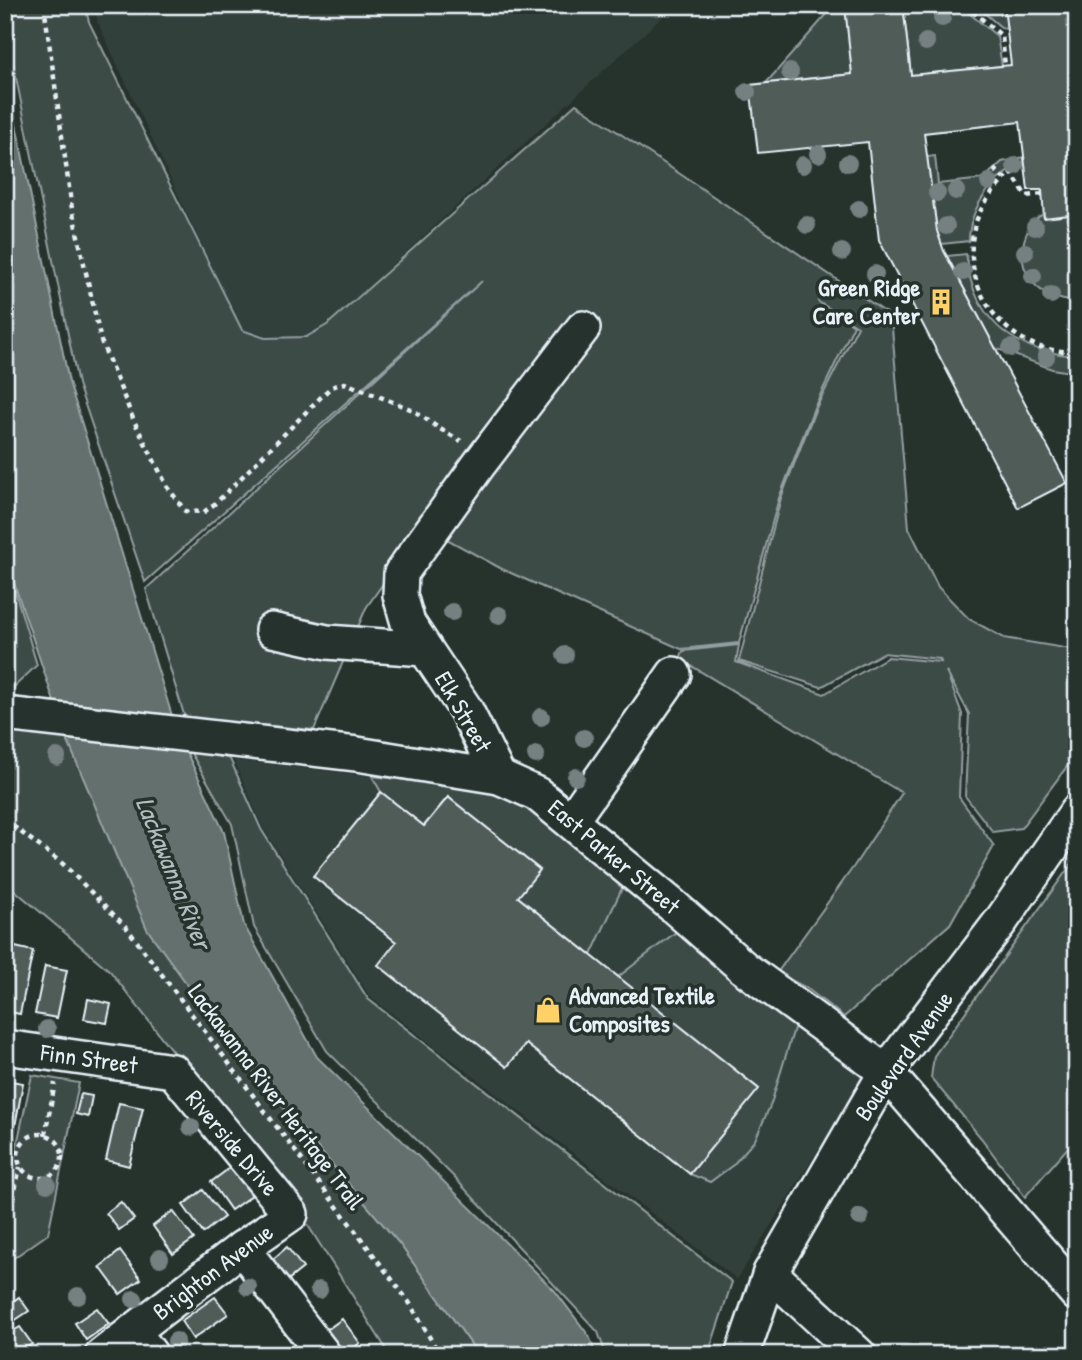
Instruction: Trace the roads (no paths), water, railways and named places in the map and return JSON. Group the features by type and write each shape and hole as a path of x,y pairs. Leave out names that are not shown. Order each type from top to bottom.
{"street":[{"name":"Elk Street","path":"499,777 466,710 408,623 400,595 401,573 583,328"},
{"path":"272,631 327,642 425,649"},
{"path":"571,821 674,674"},
{"name":"East Parker Street","path":"7,714 357,754 499,777 537,794 744,968 886,1072 1077,1294"},
{"name":"Boulevard Avenue","path":"742,1355 770,1273 886,1072 1001,921 1077,811"},
{"name":"Finn Street","path":"5,1047 173,1071"},
{"name":"Riverside Drive","path":"173,1071 291,1214"},
{"name":"Brighton Avenue","path":"102,1355 142,1343 242,1248 291,1214"},
{"path":"242,1248 324,1355"},
{"path":"770,1273 859,1355"}],"water":[{"name":"Lackawanna River","path":"5,71 69,382 177,732 224,832 244,925 317,1057 555,1291 589,1336 596,1355 479,1355 399,1243 237,1053 147,929 66,737 5,556"}],"place":[{"name":"Green Ridge Care Center","path":"941,302"},
{"name":"Advanced Textile Composites","path":"548,1010"}]}
